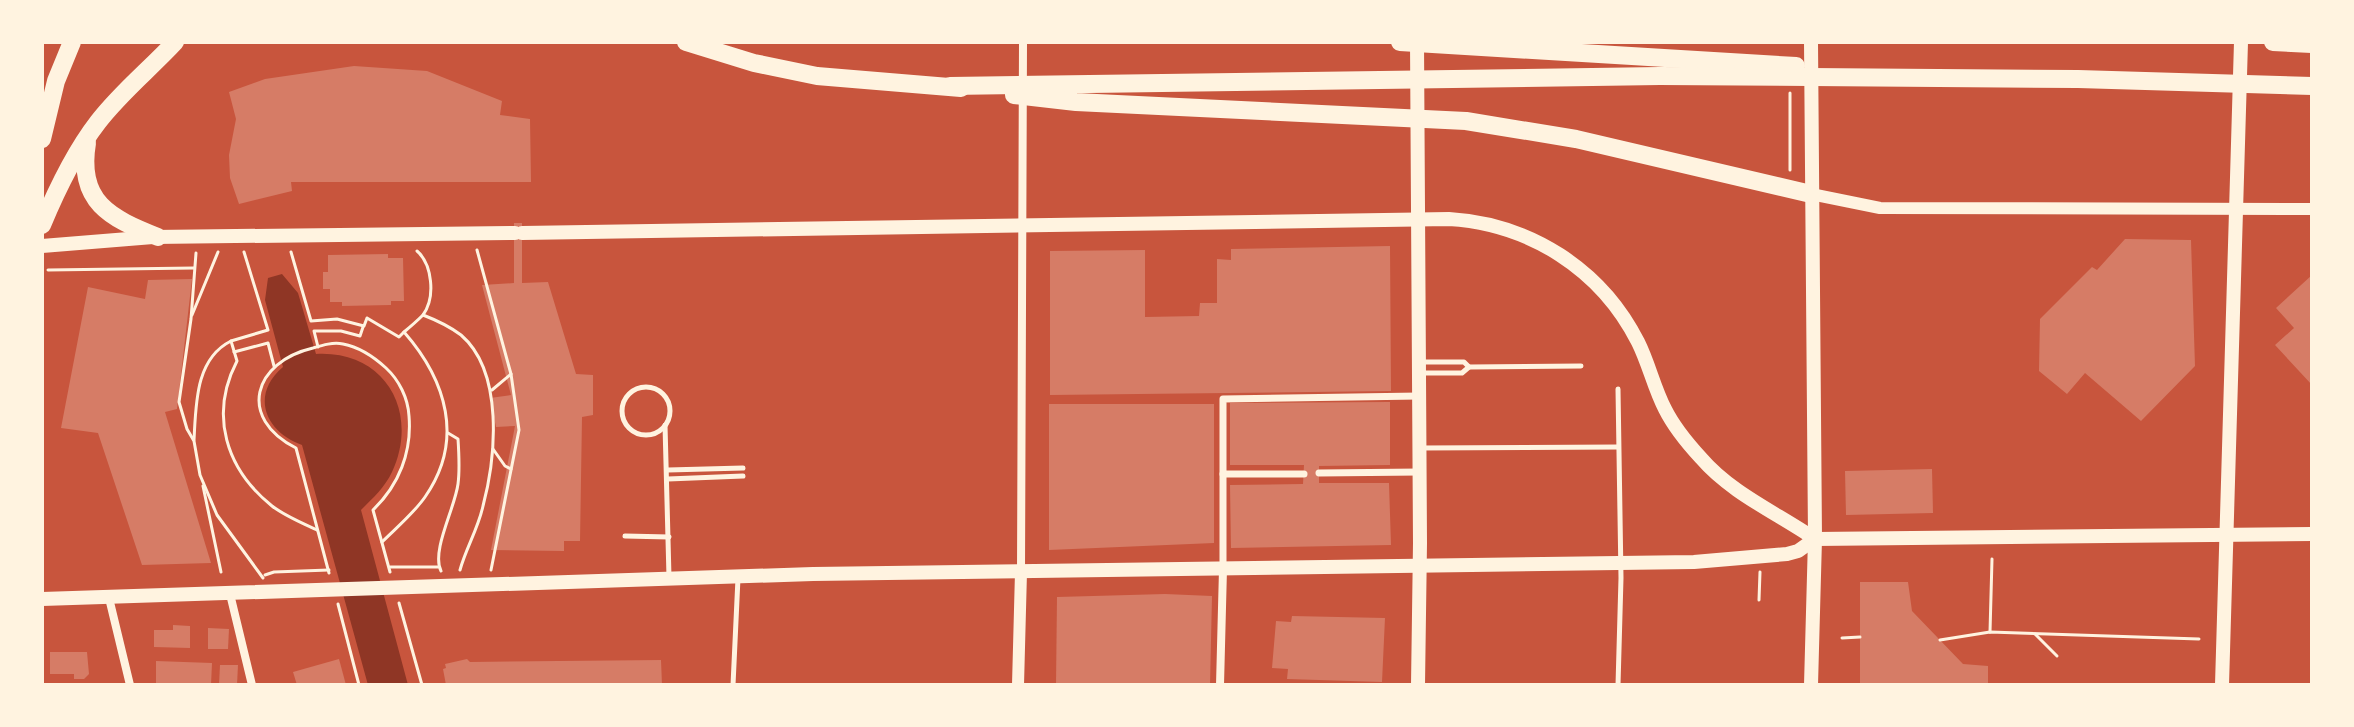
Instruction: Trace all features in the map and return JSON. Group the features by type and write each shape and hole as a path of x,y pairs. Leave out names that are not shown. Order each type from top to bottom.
{"highway":[{"path":"42,139 56,81 72,42"},
{"path":"42,225 55,193 88,136 114,102 175,42"},
{"path":"686,42 783,70 848,80 950,86 1076,102 1443,119 1502,125 1576,139 1802,192"},
{"path":"1400,42 2001,79"},
{"path":"2273,42 2312,44"},
{"path":"950,86 1541,76 2001,79 2312,86"},
{"path":"88,136 86,173 95,200 106,213 158,237"}],"main road":[{"path":"1417,42 1418,685"},
{"path":"1811,42 1802,192 1815,539 1811,685"},
{"path":"2222,685 2241,42"},
{"path":"42,246 158,237 1469,221 1540,242 1575,264 1609,297 1632,329 1665,410 1702,461 1732,487 1815,539 2312,534"},
{"path":"42,599 263,594 446,580 1694,562 1778,556 1798,551 1815,539"}],"street":[{"path":"1018,685 1023,42"},
{"path":"1802,192 1862,207 1880,208 2312,209"},
{"path":"1220,685 1223,399 1419,396"},
{"path":"1319,473 1420,472"},
{"path":"1223,474 1304,474"},
{"path":"230,594 252,685"},
{"path":"109,598 130,685"}],"lane":[{"path":"1419,367 1464,362 1469,367"},
{"path":"1419,367 1462,373 1469,367 1581,366"},
{"path":"665,425 651,434 635,432 624,420 622,406 626,398 638,388 652,387 660,391 669,404 670,412 665,425 669,578"},
{"path":"1618,389 1618,685"},
{"path":"1420,448 1618,447"},
{"path":"668,470 743,468"},
{"path":"668,479 743,476"},
{"path":"625,536 669,537"},
{"path":"733,685 738,576"}],"path":[{"path":"1790,86 1789,159 1802,192"},
{"path":"477,250 511,374 519,430 490,573"},
{"path":"318,347 314,331 341,331 360,336 367,318 399,337 423,315 430,297 429,276 428,264 418,251"},
{"path":"191,319 218,252 196,252 191,319 179,402 194,441"},
{"path":"231,252 256,252"},
{"path":"221,572 194,441 197,391 218,348 268,330 244,252"},
{"path":"281,252 293,252 311,321 337,319 364,326"},
{"path":"48,270 194,268"},
{"path":"423,315 445,324 462,337 482,366 491,392 493,449 483,506 458,574 446,580 438,567 438,553 458,484 458,439 448,433"},
{"path":"382,542 425,497 437,474 448,433 444,398 434,373 424,354 404,332"},
{"path":"231,341 237,361 223,397 222,418 225,442 235,464 251,487 275,508 318,531"},
{"path":"234,352 268,343 274,366"},
{"path":"332,582 296,448 272,433 261,415 259,403 262,384 274,366 305,349 327,344 344,344 364,352 392,374 407,400 410,422 407,452 395,481 373,510 392,579"},
{"path":"491,392 511,374"},
{"path":"493,449 505,466 511,469"},
{"path":"200,475 217,515 234,542 263,576 263,594"},
{"path":"1990,632 1992,559"},
{"path":"389,567 438,567"},
{"path":"263,576 274,572 329,570"},
{"path":"1759,600 1760,572"},
{"path":"396,591 422,685"},
{"path":"335,594 359,685"},
{"path":"1940,640 1990,632 2199,639"},
{"path":"2035,634 2057,656"},
{"path":"1842,638 1860,637"}],"shaded area":[{"path":"282,274 298,293 316,354 340,355 361,362 378,374 390,389 398,407 402,428 400,450 392,472 361,510 408,685 368,685 302,445 279,431 266,412 267,389 283,367 265,300 268,278"}],"building":[{"path":"354,66 427,71 502,101 500,115 530,119 531,182 291,182 292,191 239,204 230,178 229,155 236,119 229,92 265,79"},
{"path":"514,223 522,223 522,283 548,282 576,374 593,375 593,415 582,417 580,541 564,541 564,551 491,550 515,426 496,427 490,398 511,395 482,285 514,283"},
{"path":"2125,239 2191,240 2195,366 2141,421 2085,373 2067,394 2039,371 2040,319 2092,267 2097,270"},
{"path":"1390,246 1391,391 1050,395 1050,251 1145,250 1145,317 1199,316 1200,303 1217,303 1217,259 1231,260 1231,249"},
{"path":"388,254 388,258 403,258 404,301 391,301 391,305 342,306 342,302 330,302 330,289 323,289 323,272 328,272 328,255"},
{"path":"2312,275 2312,385 2275,345 2294,328 2276,308"},
{"path":"192,279 177,409 165,412 211,563 142,565 98,433 61,428 88,287 145,299 148,280"},
{"path":"1390,402 1390,465 1319,466 1319,483 1389,483 1391,545 1231,548 1230,485 1303,484 1304,465 1230,465 1230,403"},
{"path":"1049,404 1214,404 1214,543 1049,550"},
{"path":"1932,469 1933,513 1846,515 1845,471"},
{"path":"1860,582 1908,582 1912,611 1963,664 1988,666 1988,685 1860,685"},
{"path":"1212,596 1210,685 1056,685 1057,597"},
{"path":"1292,616 1385,618 1382,682 1287,679 1288,669 1272,668 1276,621 1291,622"},
{"path":"173,625 190,626 190,648 154,647 154,630 173,630"},
{"path":"208,628 229,629 228,649 208,649"},
{"path":"50,652 87,652 89,674 84,679 74,679 74,674 50,674"},
{"path":"339,659 346,685 297,685 293,672"},
{"path":"467,659 470,662 661,660 662,685 446,685 445,664"},
{"path":"156,661 212,663 211,685 156,684"},
{"path":"220,665 238,665 237,685 219,685"}]}
